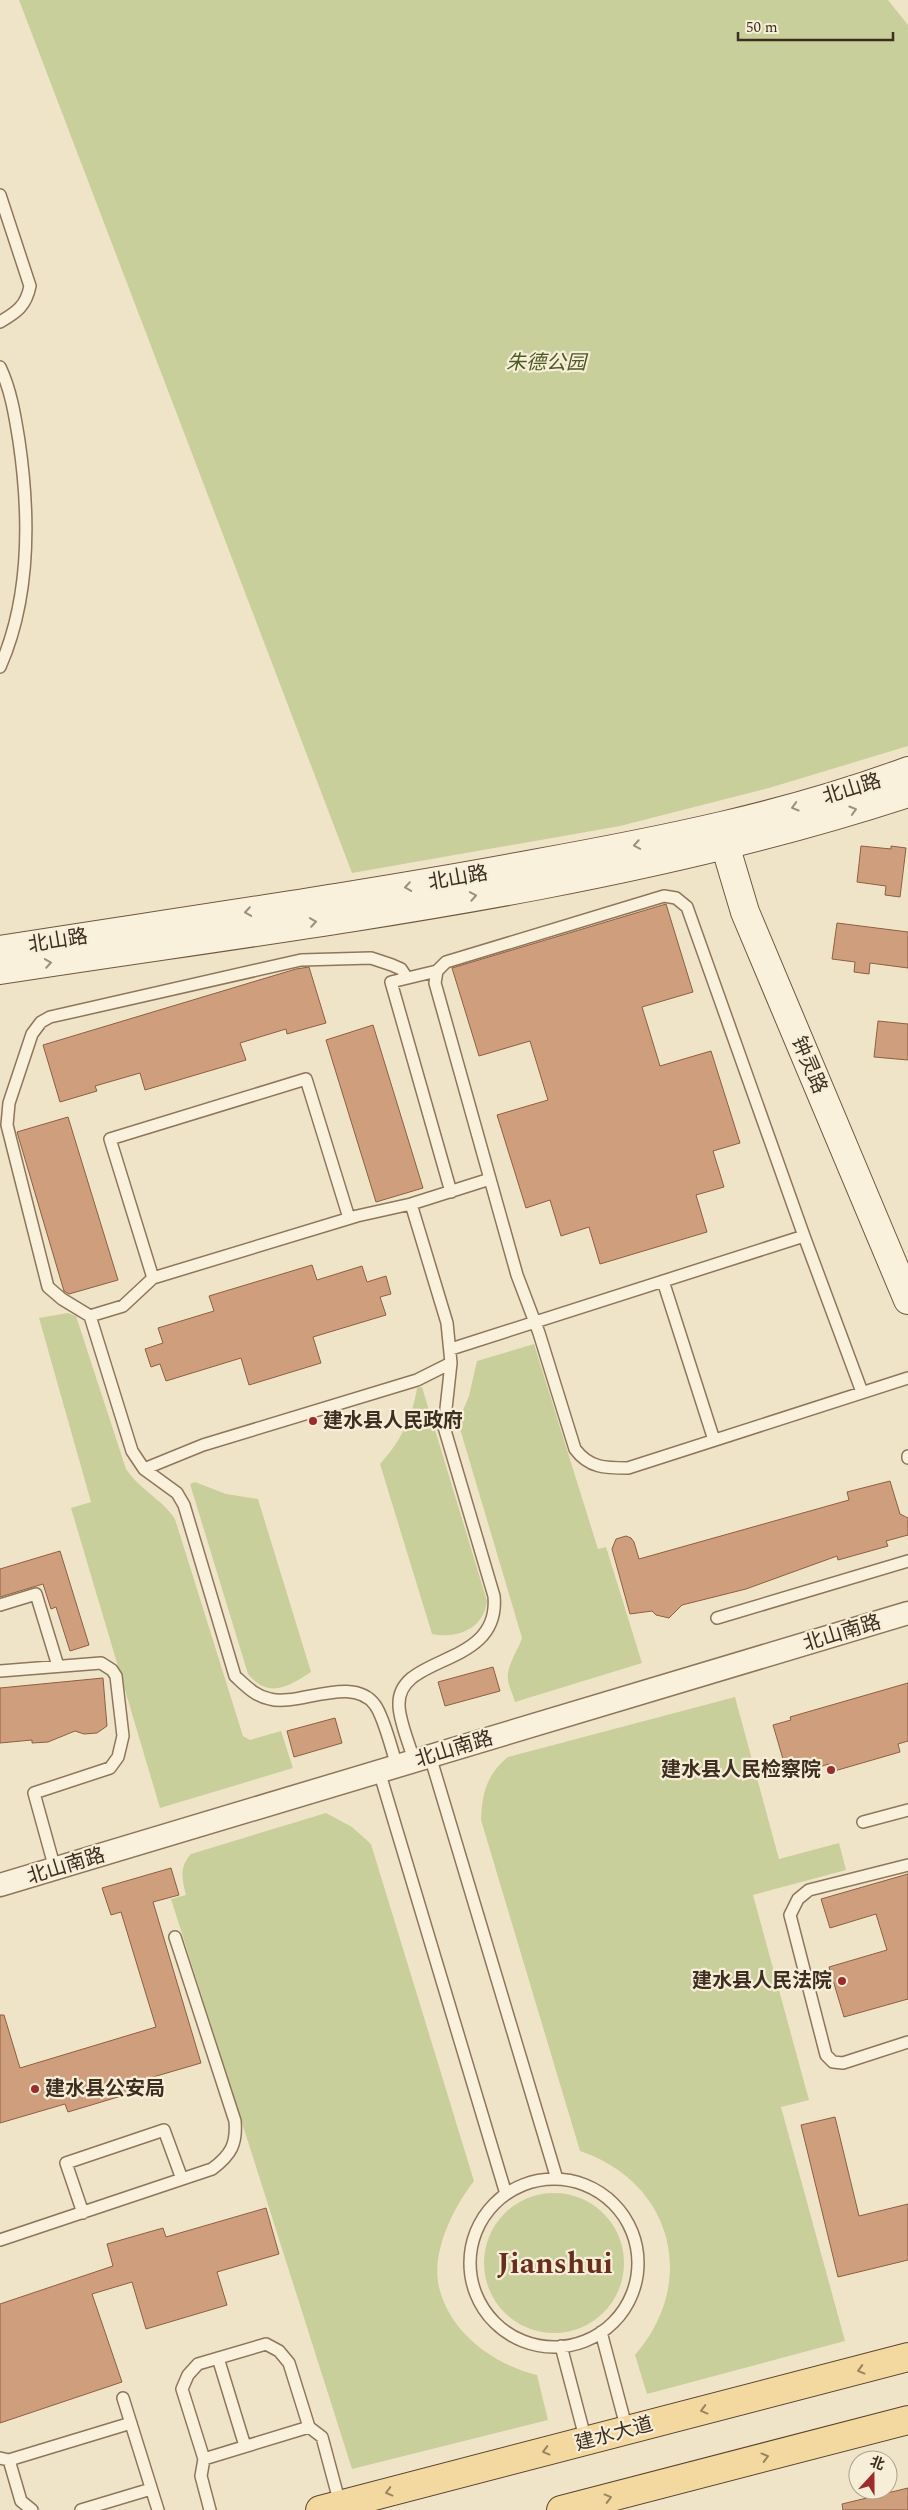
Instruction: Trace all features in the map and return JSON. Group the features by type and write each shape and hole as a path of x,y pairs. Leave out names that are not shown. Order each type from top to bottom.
{"main road":[{"name":"建水大道","path":"330,2507 908,2358"},
{"path":"561,2510 908,2420"}],"street":[{"name":"北山路","path":"0,970 430,904 653,863 799,806 908,771"},
{"name":"北山路","path":"0,950 427,884 648,843 786,830 908,792"},
{"name":"钟灵路","path":"722,836 745,912 908,1300"},
{"name":"北山南路","path":"0,1885 908,1613"}],"lane":[{"path":"0,195 30,286 27,300 20,311 0,322"},
{"path":"0,367 16,420 24,474 26,512 21,596 10,642 0,667"},
{"path":"862,1392 804,1236 687,907 682,902 664,896 446,962 438,971 435,982 517,1275 535,1322 575,1449 588,1463 604,1468 628,1468 908,1378"},
{"path":"407,978 401,969 371,958 301,960 50,1017 41,1022 32,1034 9,1103 8,1137 48,1287 62,1299 90,1316 132,1452 144,1469 177,1493 184,1505 235,1676 250,1690 272,1700 345,1691 361,1694 370,1699 376,1706 405,1764 557,2179"},
{"path":"438,971 391,982 451,1192"},
{"path":"153,1278 110,1139 268,1090 306,1079 349,1218"},
{"path":"90,1316 123,1306 153,1278 349,1218 411,1204 490,1179"},
{"path":"411,1204 447,1324 451,1349 444,1427 494,1596 496,1609 489,1626 479,1640 470,1647 416,1674 403,1689 398,1705 405,1764 506,2194"},
{"path":"451,1349 804,1236"},
{"path":"663,1281 714,1440"},
{"path":"144,1469 203,1445 416,1380 451,1363"},
{"path":"717,1618 908,1562"},
{"path":"0,1605 36,1594 58,1666"},
{"path":"0,1671 101,1663 112,1670 116,1676 123,1736 118,1757 110,1768 34,1792 55,1869"},
{"path":"863,1822 908,1810"},
{"path":"908,1865 810,1890 798,1899 790,1915 826,2055 833,2062 843,2063 908,2042"},
{"path":"0,2240 212,2169 229,2153 236,2137 235,2121 175,1937"},
{"path":"83,2212 66,2163 164,2130 182,2179"},
{"path":"557,2179 586,2185 612,2202 623,2214 636,2242 638,2274 627,2305 617,2319 601,2332 574,2344 560,2346 540,2345 523,2341 508,2333 484,2309 476,2294 470,2261 472,2244 485,2214 506,2194 538,2180 557,2179"},
{"path":"601,2332 627,2430"},
{"path":"210,2510 201,2476 204,2459 182,2388 188,2375 198,2364 266,2344 279,2351 289,2363 309,2427 322,2437 330,2507"},
{"path":"560,2346 586,2441"},
{"path":"218,2358 246,2446"},
{"path":"123,2398 158,2510"},
{"path":"32,2510 22,2501 4,2459 131,2423"},
{"path":"204,2459 309,2427"},
{"path":"81,2510 151,2489"}],"green space":[{"name":"朱德公园","path":"19,0 888,0 908,25 908,746 769,788 620,826 352,873"},
{"path":"68,1313 76,1316 126,1469 175,1519 243,1736 250,1740 281,1731 293,1768 160,1808 71,1508 91,1502 39,1318"},
{"path":"534,1344 598,1549 606,1547 642,1663 515,1702 508,1674 510,1664 522,1638 458,1422 469,1396 477,1361"},
{"path":"422,1387 487,1601 481,1619 475,1625 468,1630 451,1635 432,1634 380,1464 400,1438 409,1419 417,1388"},
{"path":"195,1482 226,1494 258,1499 311,1672 286,1686 271,1688 263,1686 248,1674 190,1484"},
{"path":"735,1697 779,1859 839,1843 846,1870 753,1895 809,2100 781,2107 845,2341 647,2394 635,2355 655,2326 666,2296 670,2266 666,2237 655,2210 636,2186 611,2166 580,2151 481,1820 484,1793 490,1778 508,1757"},
{"path":"326,1813 352,1827 371,1844 474,2181 452,2217 441,2245 437,2274 445,2304 463,2332 476,2344 505,2363 537,2375 548,2420 352,2469 171,1899 186,1895 182,1873 191,1854"},
{"path":"554,2193 568,2194 581,2198 603,2214 619,2236 623,2249 623,2277 619,2290 603,2312 581,2328 568,2332 554,2333 540,2332 527,2328 505,2312 489,2290 485,2277 484,2263 485,2249 489,2236 505,2214 527,2198 540,2194"}],"building":[{"path":"861,846 891,849 891,846 906,848 900,897 885,895 886,886 857,882"},
{"path":"666,904 693,992 642,1007 660,1066 711,1051 740,1143 713,1151 724,1187 696,1195 707,1232 600,1264 589,1227 561,1236 550,1200 526,1208 497,1115 548,1100 530,1041 479,1056 452,968"},
{"path":"837,923 908,932 908,968 870,963 869,974 854,972 855,962 832,959"},
{"path":"309,967 326,1023 287,1034 286,1029 240,1043 246,1060 145,1090 140,1073 95,1086 97,1091 60,1102 43,1045 296,969"},
{"path":"878,1021 908,1024 908,1060 874,1057"},
{"path":"373,1025 423,1188 376,1202 326,1040"},
{"path":"68,1117 118,1280 69,1294 64,1291 17,1132"},
{"path":"312,1265 317,1280 362,1266 367,1282 386,1276 391,1294 380,1297 386,1315 313,1337 321,1363 249,1385 241,1358 166,1381 160,1364 151,1367 145,1349 163,1343 158,1328 214,1311 209,1296"},
{"path":"890,1481 900,1514 908,1518 908,1535 886,1541 888,1546 838,1560 837,1556 746,1589 682,1605 669,1618 656,1615 652,1611 630,1614 612,1549 616,1539 626,1536 631,1538 639,1559 849,1500 847,1492"},
{"path":"60,1551 89,1645 70,1651 56,1607 51,1609 43,1584 0,1597 0,1569"},
{"path":"493,1667 500,1691 445,1706 438,1682"},
{"path":"103,1678 107,1726 97,1733 84,1734 75,1731 48,1742 32,1743 32,1740 0,1743 0,1688"},
{"path":"908,1683 908,1741 898,1744 900,1752 831,1772 829,1764 788,1776 773,1725 791,1720 790,1717"},
{"path":"335,1718 342,1743 294,1757 287,1731"},
{"path":"171,1868 179,1895 153,1902 201,2063 136,2082 138,2091 68,2112 65,2104 0,2123 0,2015 4,2015 20,2068 156,2027 121,1912 111,1915 102,1888"},
{"path":"908,1874 908,1999 844,2017 829,1967 887,1950 876,1914 830,1928 821,1899"},
{"path":"835,2117 859,2216 908,2204 908,2260 838,2277 801,2125"},
{"path":"266,2208 279,2254 217,2272 227,2305 146,2329 132,2282 92,2294 122,2382 0,2423 0,2304 113,2266 107,2244 163,2228 166,2237"},
{"path":"908,2488 908,2510 843,2510 842,2504 858,2500 898,2500 898,2490"}],"place":[{"name":"建水县人民政府","path":"313,1421"},
{"name":"建水县人民检察院","path":"831,1770"},
{"name":"建水县人民法院","path":"842,1981"},
{"name":"建水县公安局","path":"35,2089"}],"district":[{"name":"Jianshui","path":"555,2264"}]}
